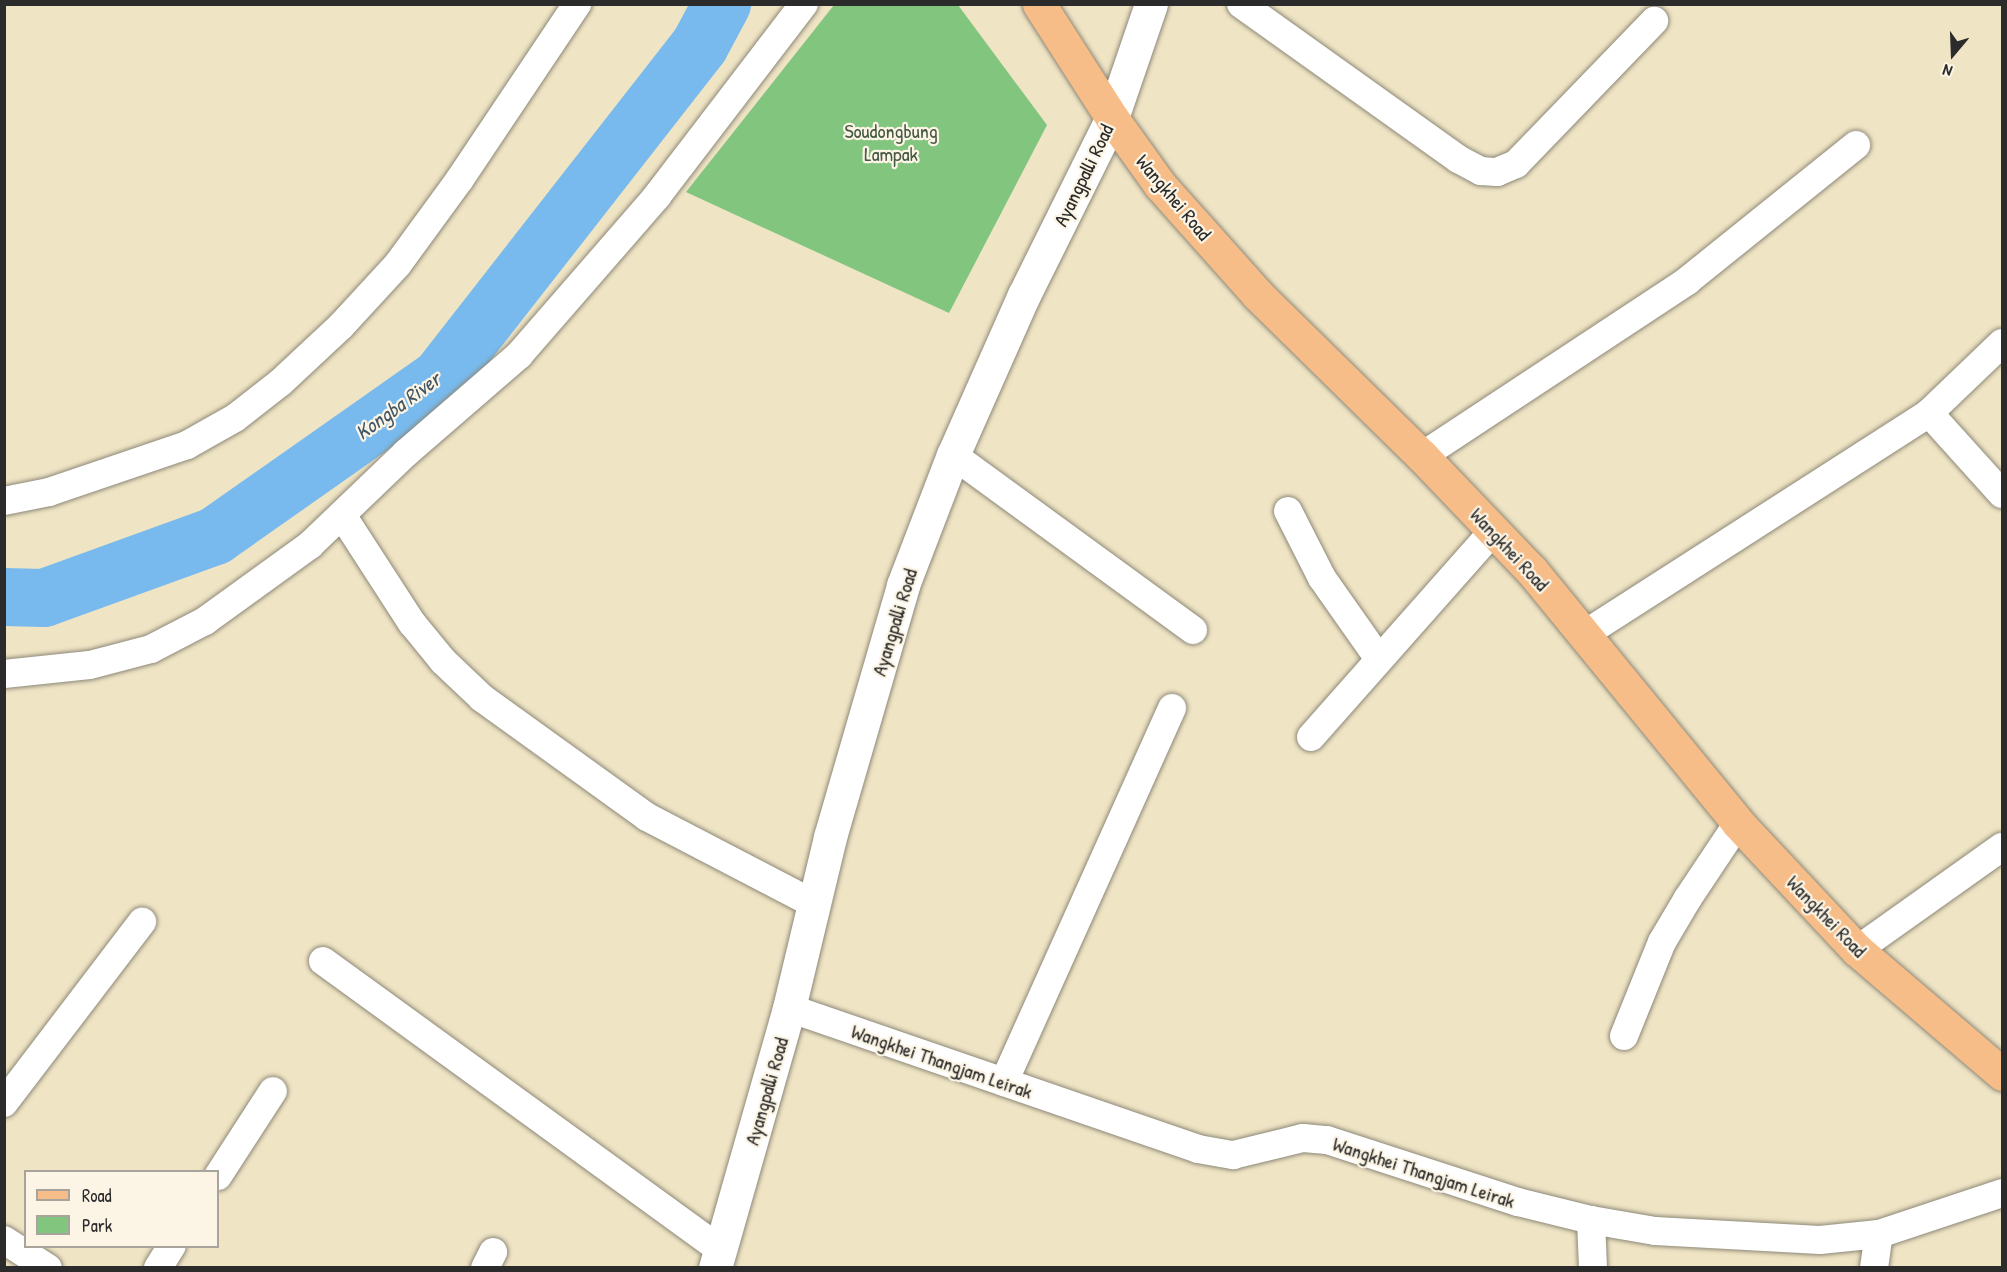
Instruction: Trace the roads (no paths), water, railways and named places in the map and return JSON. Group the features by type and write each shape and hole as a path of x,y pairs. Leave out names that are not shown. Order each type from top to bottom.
{"main road":[{"name":"Wangkhei Road","path":"1039,4 1112,118 1160,185 1257,294 1494,530 1585,634 1738,823 1857,950 2002,1074"}],"street":[{"path":"4,501 49,492 187,445 235,418 281,382 341,326 398,264 460,179 577,4"},
{"path":"4,674 90,665 151,649 205,621 310,545 406,453 519,355 657,196 804,4"},
{"name":"Ayangpalli Road","path":"718,1259 789,1008 831,837 903,585 953,454 1024,295 1112,118 1151,4"},
{"path":"1242,4 1458,159 1481,171 1497,172 1516,164 1654,21"},
{"path":"1422,456 1687,281 1856,146"},
{"path":"1585,634 1929,413 2002,343"},
{"path":"1929,413 2002,494"},
{"path":"953,454 1193,630"},
{"path":"1288,511 1322,578 1379,659"},
{"path":"342,515 412,623 442,661 482,698 648,817 814,904"},
{"path":"1311,737 1494,530"},
{"path":"1004,1082 1172,708"},
{"path":"1624,1036 1662,942 1738,823"},
{"path":"1857,950 2002,847"},
{"path":"4,1103 142,922"},
{"path":"323,961 718,1259"},
{"name":"Wangkhei Thangjam Leirak","path":"789,1008 1198,1149 1233,1155 1303,1138 1327,1140 1518,1202 1591,1220 1655,1231 1742,1238 1820,1240 1879,1234 2002,1193"},
{"path":"219,1174 273,1091"},
{"path":"1591,1220 1593,1268"},
{"path":"1874,1268 1879,1234"},
{"path":"4,1240 45,1267"},
{"path":"158,1268 171,1248"}],"waterway":[{"name":"Kongba River","path":"4,597 44,598 215,536 440,378 700,45 722,4"}],"park label":[{"name":"Soudongbung Lampak","path":"891,142"}]}
